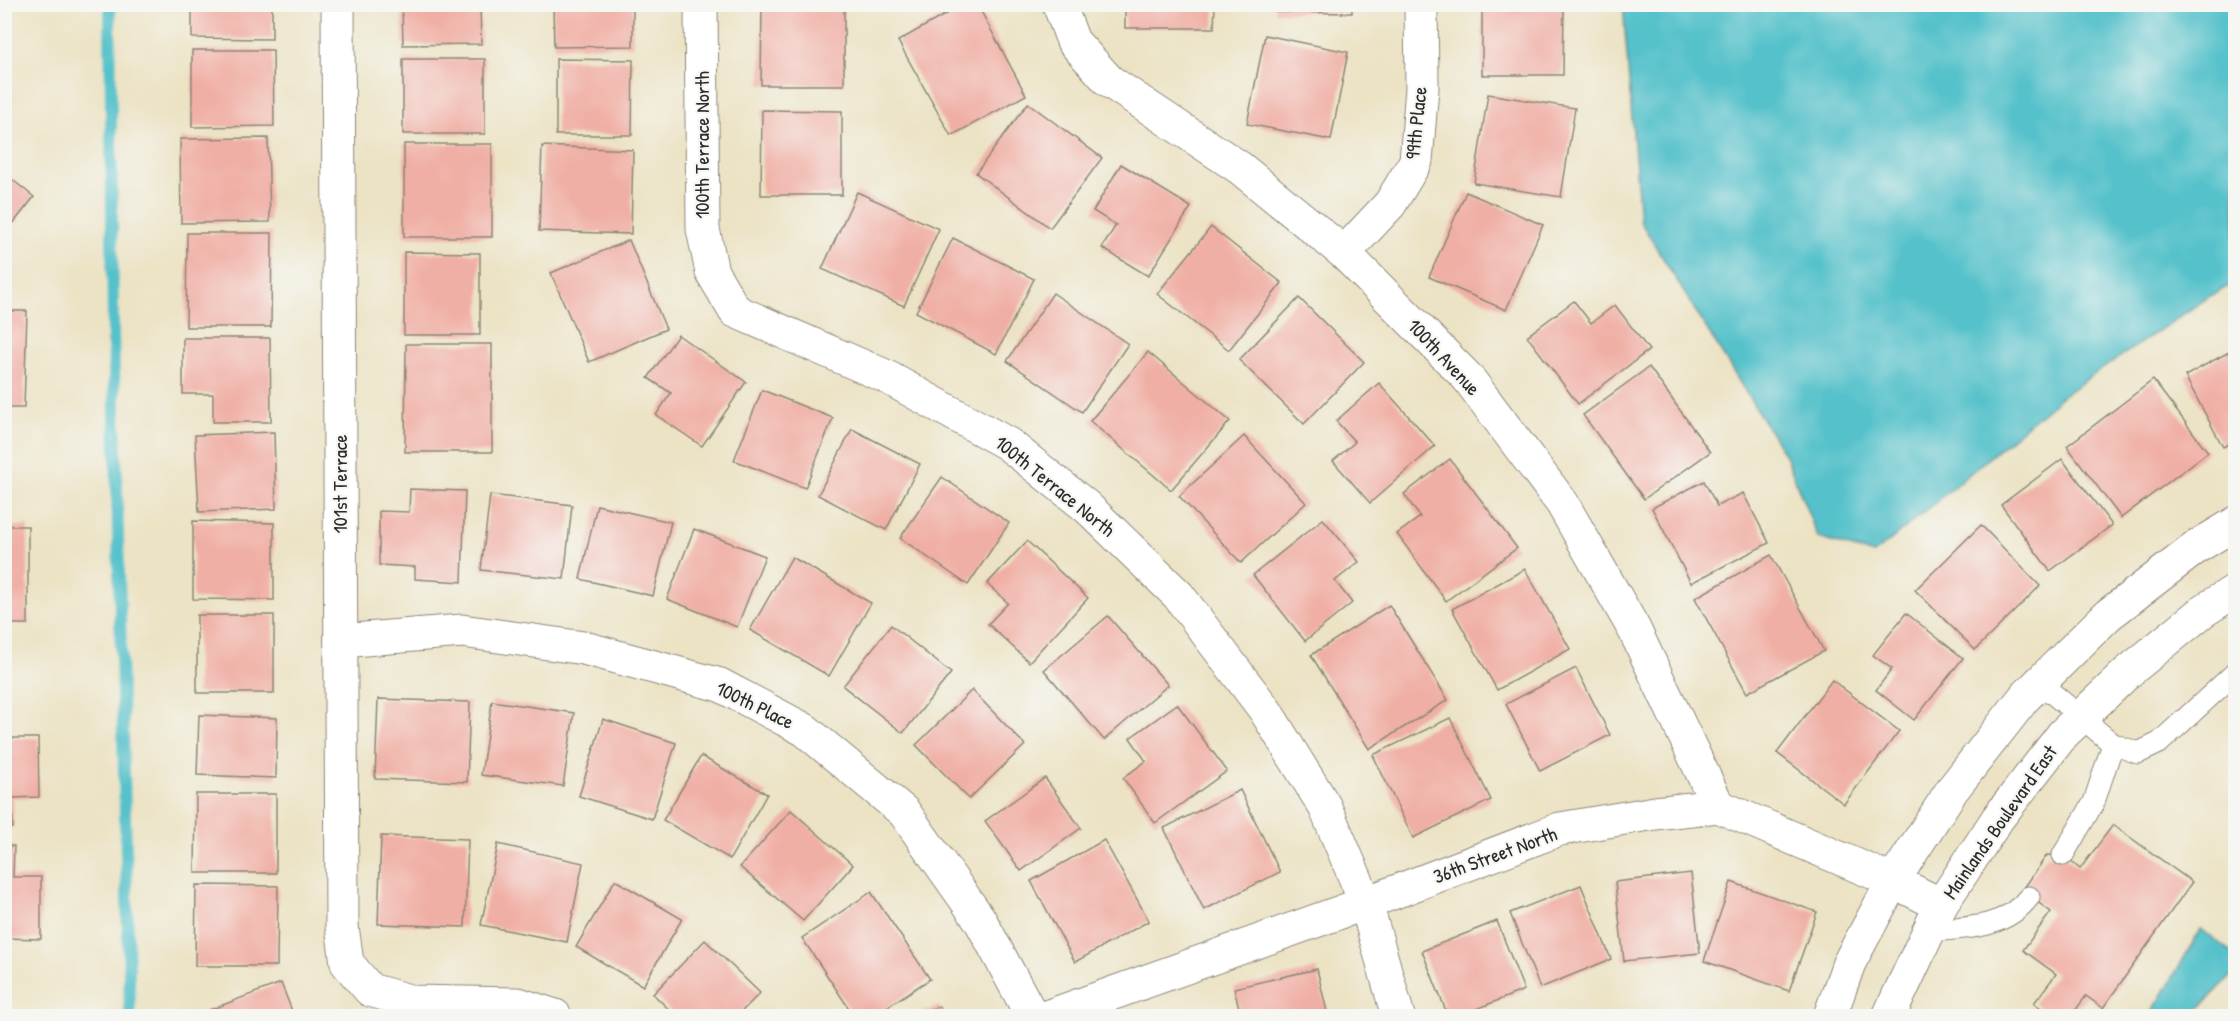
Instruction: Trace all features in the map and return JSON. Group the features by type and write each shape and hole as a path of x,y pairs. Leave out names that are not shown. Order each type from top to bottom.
{"street":[{"name":"101st Terrace","path":"338,4 342,926 347,963 370,990 413,1002 518,1004 555,1017"},
{"name":"100th Terrace North","path":"701,4 703,229 712,272 735,311 885,376 1008,444 1088,507 1179,595 1265,710 1325,807 1366,903 1398,1017"},
{"name":"100th Avenue","path":"1059,4 1073,41 1109,81 1240,168 1344,253 1468,378 1562,503 1634,629 1718,806"},
{"name":"99th Place","path":"1344,253 1390,204 1416,161 1422,88 1421,4"},
{"path":"1830,1017 1849,963 1893,881 1952,790 2024,698 2108,615 2198,546 2235,523"},
{"name":"Mainlands Boulevard East","path":"1889,1017 1935,918 1998,818 2063,734 2128,672 2203,611 2235,590"},
{"name":"100th Place","path":"341,641 462,631 584,648 720,685 805,730 904,812 980,920 1032,1017"},
{"name":"36th Street North","path":"1049,1017 1366,903 1560,830 1655,813 1718,806 1893,881 1935,918"}],"lane":[{"path":"2040,683 2079,718 2114,744 2138,753 2159,743 2235,672"},
{"path":"2063,855 2094,802 2114,744"},
{"path":"1935,918 1986,926 2020,909 2030,897"}],"water":[{"path":"1623,5 2235,5 2235,283 2212,295 2062,396 1874,554 1818,538 1786,457 1640,221"},
{"path":"2201,929 2235,955 2235,972 2192,1016 2150,1016"}],"building":[{"path":"192,4 272,4 272,39 192,38"},
{"path":"553,4 633,4 633,46 554,47"},
{"path":"762,4 844,4 844,85 761,85"},
{"path":"964,4 977,4 1026,95 951,136 898,41"},
{"path":"1125,4 1215,4 1214,28 1125,28"},
{"path":"1275,4 1352,4 1352,13 1275,12"},
{"path":"1482,4 1564,4 1563,75 1482,75"},
{"path":"402,5 480,5 481,44 403,45"},
{"path":"1265,35 1348,52 1331,140 1247,124"},
{"path":"192,50 273,50 274,126 192,127"},
{"path":"403,59 485,59 485,134 403,134"},
{"path":"556,59 633,60 632,135 556,135"},
{"path":"1488,94 1575,108 1561,197 1474,183"},
{"path":"1028,103 1102,158 1050,228 976,173"},
{"path":"762,110 842,111 842,195 761,195"},
{"path":"268,138 270,222 181,223 180,139"},
{"path":"404,144 492,144 492,237 404,237"},
{"path":"542,146 633,150 631,234 539,231"},
{"path":"1121,164 1191,207 1148,276 1102,248 1116,225 1093,211"},
{"path":"4,173 34,197 4,235"},
{"path":"857,192 939,229 904,306 822,269"},
{"path":"1466,192 1543,225 1506,310 1429,277"},
{"path":"1211,227 1282,283 1229,350 1157,294"},
{"path":"187,233 272,233 271,327 186,327"},
{"path":"953,238 1034,279 996,354 916,312"},
{"path":"629,240 666,329 589,362 551,273"},
{"path":"404,252 480,253 480,335 404,335"},
{"path":"1053,293 1128,344 1082,412 1007,361"},
{"path":"1299,298 1364,362 1304,424 1239,360"},
{"path":"1574,301 1591,323 1615,305 1649,350 1578,404 1527,336"},
{"path":"4,311 27,311 24,408 4,408"},
{"path":"678,335 746,382 702,446 656,415 671,393 648,378"},
{"path":"183,338 270,338 271,422 213,422 213,394 183,394"},
{"path":"406,344 492,344 492,452 405,452"},
{"path":"2236,348 2236,440 2223,447 2185,376"},
{"path":"1148,352 1230,421 1171,490 1090,421"},
{"path":"1649,367 1710,452 1644,499 1583,415"},
{"path":"2153,380 2208,452 2121,518 2067,446"},
{"path":"1379,383 1435,446 1370,503 1333,461 1355,442 1336,421"},
{"path":"762,390 833,418 805,488 734,460"},
{"path":"852,429 920,464 886,530 818,495"},
{"path":"274,432 276,509 199,512 195,435"},
{"path":"1244,436 1306,503 1241,563 1179,496"},
{"path":"1450,459 1517,548 1446,601 1397,534 1420,517 1404,494"},
{"path":"2062,459 2112,525 2050,571 2001,505"},
{"path":"942,477 1009,523 968,585 900,538"},
{"path":"1704,481 1717,506 1743,493 1769,543 1691,583 1652,508"},
{"path":"410,489 465,491 462,582 415,579 415,567 379,565 379,511 409,512"},
{"path":"490,495 572,505 564,579 481,570"},
{"path":"597,505 671,522 653,596 580,579"},
{"path":"1323,519 1359,562 1335,581 1352,603 1305,641 1253,575"},
{"path":"193,521 274,523 274,600 193,599"},
{"path":"1981,525 2040,586 1975,650 1915,590"},
{"path":"4,526 28,526 28,624 4,624"},
{"path":"694,529 765,556 737,627 667,599"},
{"path":"1027,541 1088,598 1029,662 988,624 1008,603 987,584"},
{"path":"1771,555 1824,651 1747,693 1695,598"},
{"path":"792,557 871,603 829,676 750,630"},
{"path":"1525,569 1570,649 1497,690 1452,609"},
{"path":"1389,605 1448,700 1369,749 1311,655"},
{"path":"1906,613 1963,658 1914,720 1876,690 1892,669 1873,655"},
{"path":"197,615 274,615 274,693 197,693"},
{"path":"1108,616 1168,685 1104,740 1044,670"},
{"path":"891,625 951,673 903,733 843,686"},
{"path":"1576,668 1610,735 1540,771 1506,704"},
{"path":"1832,680 1899,731 1844,804 1777,753"},
{"path":"972,690 1025,745 969,799 916,745"},
{"path":"378,699 470,702 467,782 375,779"},
{"path":"492,701 574,713 563,786 481,775"},
{"path":"1177,704 1227,771 1155,823 1123,778 1146,761 1130,738"},
{"path":"199,715 277,718 276,778 197,775"},
{"path":"1450,718 1491,800 1413,838 1373,755"},
{"path":"603,719 676,743 652,819 579,796"},
{"path":"4,738 38,738 39,797 12,798 13,828 4,828"},
{"path":"701,756 767,794 730,859 663,820"},
{"path":"1045,778 1081,828 1021,871 985,821"},
{"path":"1240,790 1280,872 1204,910 1164,828"},
{"path":"196,794 276,794 276,873 195,873"},
{"path":"791,810 853,865 803,921 740,867"},
{"path":"2113,825 2192,882 2103,1008 2086,996 2071,1016 2052,1016 2034,1003 2056,974 2023,950 2051,912 2022,891 2047,855 2063,855 2080,869"},
{"path":"381,836 468,839 465,927 378,924"},
{"path":"1104,840 1149,921 1075,962 1031,881"},
{"path":"498,844 583,863 567,942 481,925"},
{"path":"4,846 14,846 13,877 41,877 41,939 4,938"},
{"path":"1691,873 1700,953 1624,961 1615,882"},
{"path":"615,880 682,919 643,986 576,947"},
{"path":"1731,882 1817,912 1789,991 1704,961"},
{"path":"196,885 278,886 277,966 195,966"},
{"path":"1581,885 1611,959 1540,988 1510,913"},
{"path":"871,892 930,979 873,1016 854,1016 802,938"},
{"path":"1497,921 1524,990 1459,1016 1448,1016 1422,951"},
{"path":"705,940 760,993 737,1016 676,1016 653,994"},
{"path":"4,951 9,951 9,1016 4,1016"},
{"path":"1317,969 1328,1016 1241,1016 1234,988"},
{"path":"281,983 294,1016 205,1016 204,1012"},
{"path":"939,1006 943,1016 913,1016"}],"waterway":[{"path":"110,4 113,331 130,1016"}]}
